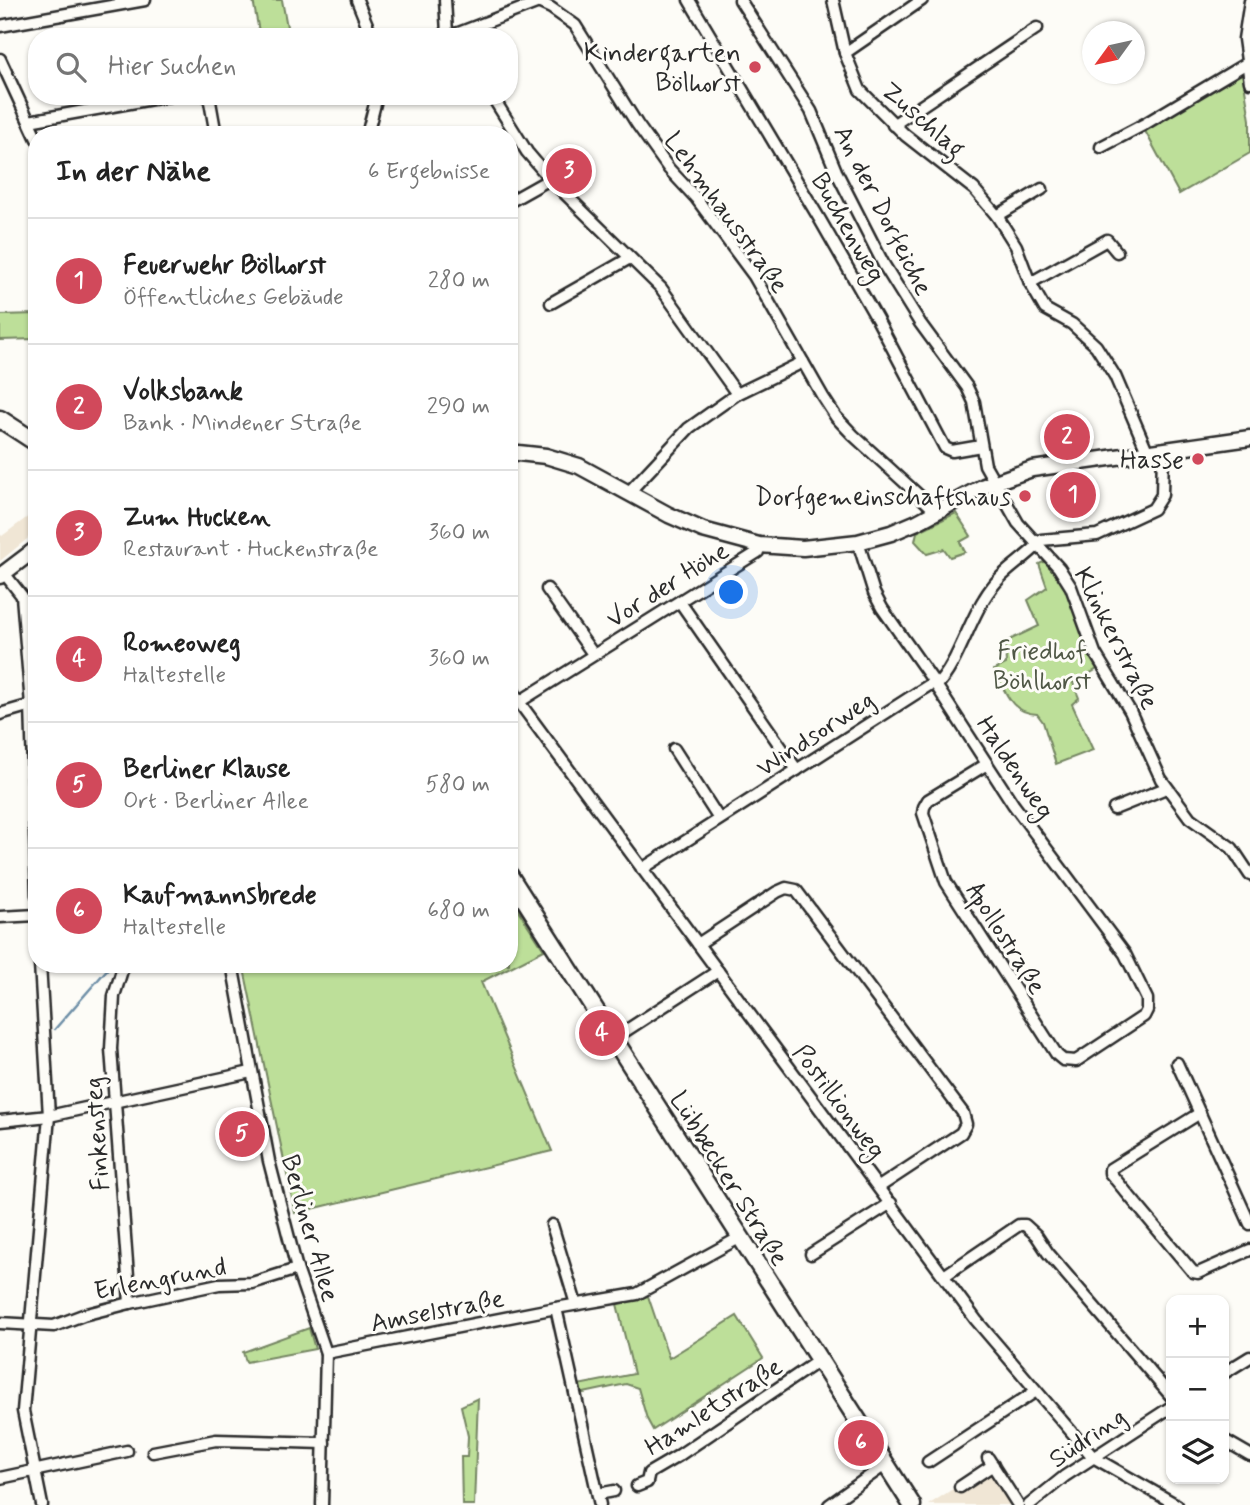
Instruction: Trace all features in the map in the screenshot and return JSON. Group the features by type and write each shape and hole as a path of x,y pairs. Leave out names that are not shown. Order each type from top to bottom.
{"main road":[{"path":"0,419 28,437"},
{"name":"Lübbecker Straße","path":"518,890 912,1505"}],"street":[{"path":"0,26 145,0"},
{"path":"356,0 368,28"},
{"path":"445,0 449,28"},
{"name":"Buchenweg","path":"690,0 826,229 877,319 944,448 952,451 981,446"},
{"name":"An der Dorfeiche","path":"740,0 811,111 842,183 884,265 920,323 967,387 974,402 985,465 994,482"},
{"name":"Zuschlag","path":"833,0 845,53 860,90 893,124 974,188 997,216 1016,246 1030,284 1045,309 1072,324 1096,346 1156,452"},
{"path":"845,53 922,0"},
{"path":"469,28 541,1"},
{"name":"Lehmhausstraße","path":"541,1 575,25 645,136 669,169 696,198 754,276 823,397 845,426 937,512"},
{"path":"1250,1 1244,39 1250,82"},
{"path":"893,124 1037,28"},
{"path":"0,59 31,126"},
{"path":"1101,147 1247,63"},
{"path":"29,121 119,105"},
{"path":"211,105 214,126"},
{"path":"369,126 375,105"},
{"path":"498,105 511,126"},
{"path":"518,138 550,179 661,288 737,394"},
{"path":"518,197 550,179"},
{"path":"997,216 1042,189"},
{"path":"1030,284 1107,240 1117,252"},
{"path":"551,303 630,258"},
{"path":"629,492 689,428 737,394 803,362"},
{"path":"518,453 565,460 703,530 759,545 803,548 858,542 891,533 994,482 1043,467 1250,438"},
{"path":"1036,544 1097,535 1153,509 1163,495 1156,452"},
{"name":"Klinkerstraße","path":"994,482 1018,523 1059,568 1072,587 1095,653 1130,711 1166,788 1190,818 1232,848 1250,875"},
{"name":"Haldenweg","path":"858,542 874,593 1020,813 1125,954 1147,999 1147,1010"},
{"name":"Windsorweg","path":"642,869 935,684 952,661 979,606 998,578 1036,544"},
{"name":"Vor der Höhe","path":"519,702 758,552 759,545"},
{"path":"28,555 2,574 22,596 28,669"},
{"name":"Vor der Höhe","path":"547,589 593,654"},
{"path":"680,602 797,769"},
{"name":"Postillionweg","path":"519,702 976,1320 1093,1457 1177,1505"},
{"path":"0,714 28,706"},
{"path":"674,749 719,819"},
{"name":"Apollostraße","path":"987,764 929,800 923,807 923,813 946,882 1058,1055 1063,1060 1076,1060 1140,1020 1147,1010"},
{"path":"1114,809 1166,788"},
{"path":"698,943 777,892 786,888 796,890 963,1113 966,1124 961,1133 879,1187"},
{"path":"0,918 28,916"},
{"path":"613,1039 718,971"},
{"path":"41,973 49,1116 23,1411 42,1505"},
{"name":"Finkensteg","path":"121,973 114,996 111,1049 130,1303"},
{"name":"Berliner Allee","path":"234,973 269,1161 297,1269 326,1353 322,1505"},
{"path":"1177,1063 1250,1224"},
{"path":"0,1121 49,1116 251,1072"},
{"path":"1200,1113 1111,1169 1110,1173 1192,1272 1198,1273 1250,1250"},
{"path":"811,1254 891,1203"},
{"path":"552,1225 576,1304"},
{"path":"944,1276 1019,1225 1025,1225 1166,1390"},
{"name":"Amselstraße","path":"326,1353 644,1292 739,1238"},
{"name":"Erlengrund","path":"0,1323 54,1326 83,1315 130,1303 219,1284 252,1283 297,1269"},
{"path":"556,1308 599,1499 614,1491"},
{"path":"1229,1370 1250,1357"},
{"name":"Hamletstraße","path":"637,1486 645,1484 653,1469 678,1456 818,1361"},
{"path":"928,1462 1036,1391"},
{"name":"Südring","path":"1029,1505 1093,1457 1166,1410"},
{"path":"153,1452 216,1440 324,1443"},
{"path":"1229,1443 1250,1455"},
{"path":"0,1478 127,1451"},
{"path":"960,1487 990,1462 1018,1505"},
{"path":"829,1505 885,1465"}],"shaded area":[{"path":"28,517 28,538 0,561 0,534 2,536"},
{"path":"990,1465 1015,1505 928,1505"}],"green space":[{"path":"253,0 282,0 287,28 258,28"},
{"path":"1242,70 1250,120 1250,153 1179,194 1144,129"},
{"path":"28,314 28,339 0,340 0,315"},
{"path":"956,513 971,536 960,542 965,552 950,557 944,549 927,554 915,541 917,532"},
{"name":"Friedhof Böhlhorst","path":"1048,560 1070,593 1099,668 1073,683 1079,698 1072,704 1093,750 1056,764 1043,722 1037,714 1021,710 1010,700 994,670 1006,664 1005,642 1039,626 1028,600 1047,587 1039,564"},
{"path":"518,910 544,950 518,963"},
{"path":"245,973 499,973 481,982 552,1151 295,1213"},
{"path":"648,1296 669,1358 737,1316 763,1358 653,1430 638,1388 626,1384 579,1394 578,1385 634,1374 617,1304"},
{"path":"309,1328 315,1349 246,1362 243,1352"},
{"path":"478,1398 474,1505 462,1505 461,1457 467,1457 468,1436 461,1406"}],"waterway":[{"path":"55,1029 104,973"}],"place":[{"name":"Kindergarten Bölhorst","path":"755,67"},
{"name":"Zum Hucken","path":"569,171"},
{"name":"Volksbank","path":"1067,437"},
{"name":"Hasse","path":"1198,459"},
{"name":"Feuerwehr Bölhorst","path":"1073,495"},
{"name":"Dorfgemeinschaftshaus","path":"1025,496"},
{"name":"Romeoweg","path":"602,1033"},
{"name":"Berliner Klause","path":"242,1134"},
{"name":"Kaufmannsbrede","path":"861,1443"}]}
